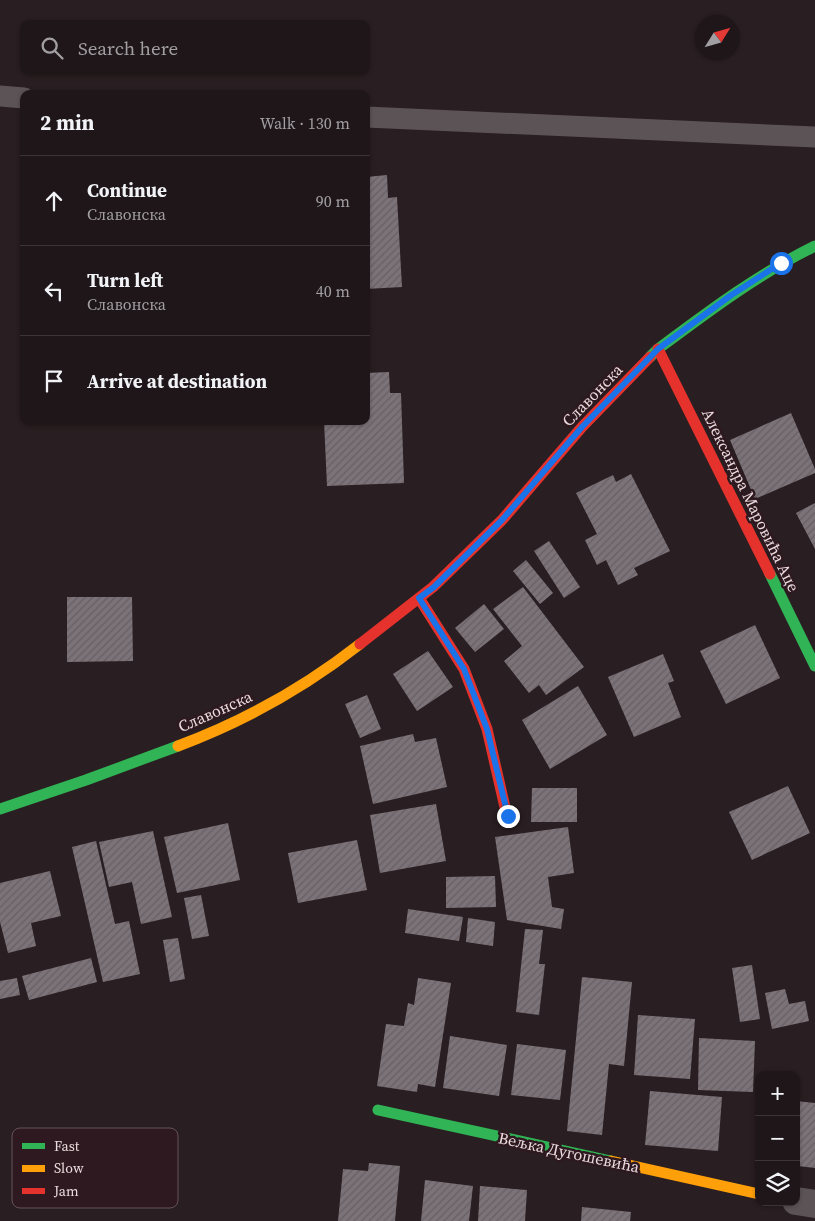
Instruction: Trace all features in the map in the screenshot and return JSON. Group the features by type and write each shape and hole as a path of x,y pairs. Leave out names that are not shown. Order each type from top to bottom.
{"street":[{"name":"Славонска","path":"0,809 86,780 220,730 293,692 331,668 434,587 502,520 582,427 658,349 730,296 781,263 815,246"},
{"name":"Александра Маровића Аце","path":"658,349 815,666"},
{"path":"419,598 464,669 487,729 508,816"},
{"name":"Вељка Дугошевића","path":"378,1110 755,1193"},
{"path":"800,1202 815,1204"}],"lane":[{"path":"0,96 20,98"},
{"path":"370,116 815,136"}],"building":[{"path":"387,175 388,198 397,197 402,287 370,289 370,177"},
{"path":"389,372 390,393 401,393 404,483 327,486 324,425 370,425 370,373"},
{"path":"791,413 815,473 755,499 730,440"},
{"path":"631,474 670,551 634,568 638,575 618,585 606,560 597,565 585,540 597,534 576,493 613,475 616,482"},
{"path":"815,503 815,549 796,513"},
{"path":"549,541 580,587 564,598 534,551"},
{"path":"526,560 553,593 540,604 513,571"},
{"path":"523,587 584,667 546,695 539,685 529,693 504,661 522,646 493,609"},
{"path":"67,597 132,597 133,661 67,662"},
{"path":"484,604 504,629 475,652 455,628"},
{"path":"755,625 780,678 726,704 700,651"},
{"path":"428,651 453,687 417,711 393,674"},
{"path":"663,654 674,681 668,683 681,717 634,737 608,677"},
{"path":"578,686 607,735 550,769 522,720"},
{"path":"367,695 381,729 360,738 345,704"},
{"path":"413,734 415,742 436,738 447,787 373,804 360,746"},
{"path":"788,786 810,833 752,860 729,812"},
{"path":"532,788 577,788 577,822 531,822"},
{"path":"436,804 446,861 380,873 370,815"},
{"path":"228,823 240,880 177,893 164,837"},
{"path":"568,827 574,873 548,877 552,907 564,909 561,929 507,920 495,837"},
{"path":"153,831 172,917 141,924 132,882 109,887 99,842"},
{"path":"357,840 367,890 298,903 288,853"},
{"path":"96,841 115,924 129,921 140,974 103,982 72,847"},
{"path":"50,871 61,916 31,923 36,946 8,953 0,922 0,883"},
{"path":"495,876 496,907 446,908 446,877"},
{"path":"201,895 209,936 192,939 184,898"},
{"path":"408,909 463,917 459,941 405,933"},
{"path":"468,918 495,922 493,946 466,942"},
{"path":"525,929 543,930 539,964 545,964 539,1015 516,1012"},
{"path":"178,938 185,979 170,982 163,940"},
{"path":"91,958 97,982 29,1000 22,976"},
{"path":"752,965 760,1019 740,1022 732,968"},
{"path":"582,977 632,982 624,1066 609,1064 602,1135 567,1131"},
{"path":"17,978 20,995 0,999 0,981"},
{"path":"418,978 451,983 435,1087 418,1084 417,1092 377,1086 386,1024 404,1026 408,1003 414,1005"},
{"path":"785,989 789,1004 805,1001 809,1021 772,1029 765,993"},
{"path":"638,1015 695,1019 690,1079 634,1075"},
{"path":"450,1036 507,1045 499,1096 443,1088"},
{"path":"699,1038 755,1041 753,1092 698,1090"},
{"path":"517,1044 566,1050 560,1100 511,1095"},
{"path":"650,1091 722,1097 718,1151 645,1145"},
{"path":"800,1101 815,1103 815,1168 800,1166"},
{"path":"369,1163 400,1166 395,1221 338,1221 343,1169 368,1171"},
{"path":"425,1180 473,1186 469,1221 421,1221"},
{"path":"480,1186 527,1190 525,1221 478,1221"},
{"path":"582,1207 631,1212 630,1221 581,1221"}],"traffic: fast":[{"path":"650,357 658,349 734,294 815,246"},
{"path":"770,574 815,666"},
{"path":"0,809 178,746"},
{"path":"378,1110 611,1161"}],"traffic: slow":[{"path":"178,746 227,726 273,702 317,675 360,644"},
{"path":"611,1161 755,1193"}],"traffic: jam":[{"path":"658,349 770,574"},
{"path":"360,644 433,587 502,520 582,427 650,357"},
{"path":"419,598 464,669 487,729 507,816"}],"route":[{"path":"508,816 487,729 464,669 419,598 434,587 502,520 582,427 658,349 730,296 781,263"}]}
